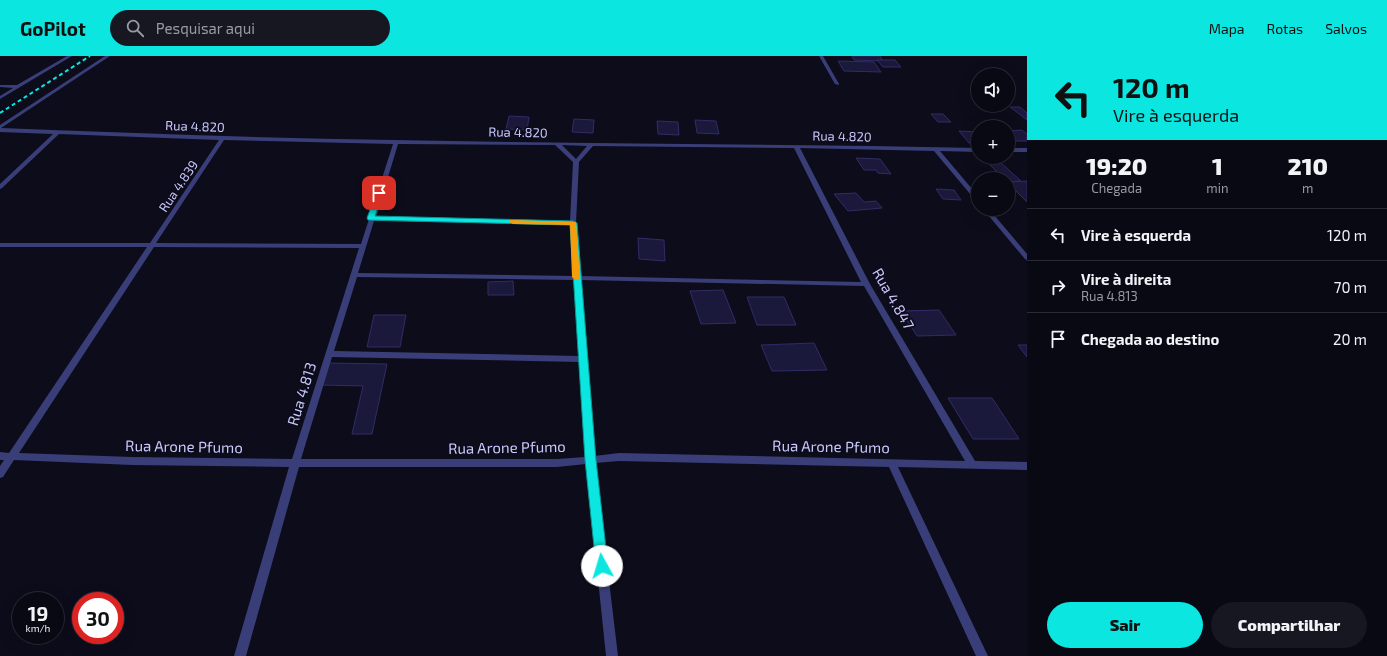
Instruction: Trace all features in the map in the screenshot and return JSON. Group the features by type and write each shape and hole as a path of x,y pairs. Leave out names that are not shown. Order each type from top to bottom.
{"street":[{"path":"0,98 70,56"},
{"path":"0,127 108,56"},
{"path":"821,56 837,84"},
{"path":"0,86 19,87"},
{"name":"Rua 4.820","path":"0,130 223,138 396,142 796,146 971,150"},
{"path":"0,187 58,132"},
{"name":"Rua 4.839","path":"0,474 223,138"},
{"name":"Rua 4.813","path":"240,656 295,463 396,142"},
{"path":"557,144 576,162"},
{"path":"591,144 576,162 573,223 590,460 612,656"},
{"name":"Rua 4.847","path":"796,146 866,284 972,464"},
{"path":"936,149 971,192"},
{"path":"1015,150 1027,150"},
{"path":"992,216 1027,258"},
{"path":"371,218 573,223"},
{"path":"0,245 363,246"},
{"path":"354,275 866,284"},
{"path":"329,354 583,359"},
{"name":"Rua Arone Pfumo","path":"0,456 132,461 295,463 557,463 619,457 1027,466"},
{"path":"892,463 982,656"}],"building":[{"path":"852,56 880,56 883,61 854,60"},
{"path":"877,60 895,60 901,67 883,67"},
{"path":"838,61 874,62 881,72 844,71"},
{"path":"1015,107 1020,107 1027,113 1027,120 1015,111"},
{"path":"931,114 943,114 951,122 938,122"},
{"path":"509,116 529,117 527,130 506,129"},
{"path":"574,119 594,120 593,133 572,132"},
{"path":"695,120 716,121 719,134 697,133"},
{"path":"657,121 678,122 679,135 658,134"},
{"path":"1015,130 1022,130 1027,134 1027,141 1015,140"},
{"path":"959,131 971,132 971,143 969,143"},
{"path":"856,158 880,159 891,174 878,173 876,170 864,170"},
{"path":"989,164 1002,164 1011,172 997,172"},
{"path":"1015,176 1021,181 1015,181"},
{"path":"1027,181 1027,202 1015,190 1015,182"},
{"path":"936,189 954,190 961,200 943,199"},
{"path":"856,193 864,202 876,201 882,208 848,211 834,194"},
{"path":"638,238 664,240 665,261 639,259"},
{"path":"513,281 514,295 488,295 488,282"},
{"path":"723,290 736,323 701,324 690,291"},
{"path":"747,297 784,297 796,325 757,325"},
{"path":"939,310 956,335 917,336 901,311"},
{"path":"374,315 406,315 400,347 367,347"},
{"path":"814,343 827,370 772,371 761,345"},
{"path":"1018,345 1027,345 1027,357"},
{"path":"328,363 387,364 372,434 352,434 363,386 321,385"},
{"path":"948,398 992,398 1019,439 973,439"}],"railway":[{"path":"0,113 90,56"}],"slow traffic":[{"path":"513,222 573,223 576,277"}],"route":[{"path":"379,193 371,218 573,223 590,460 602,566"}]}
